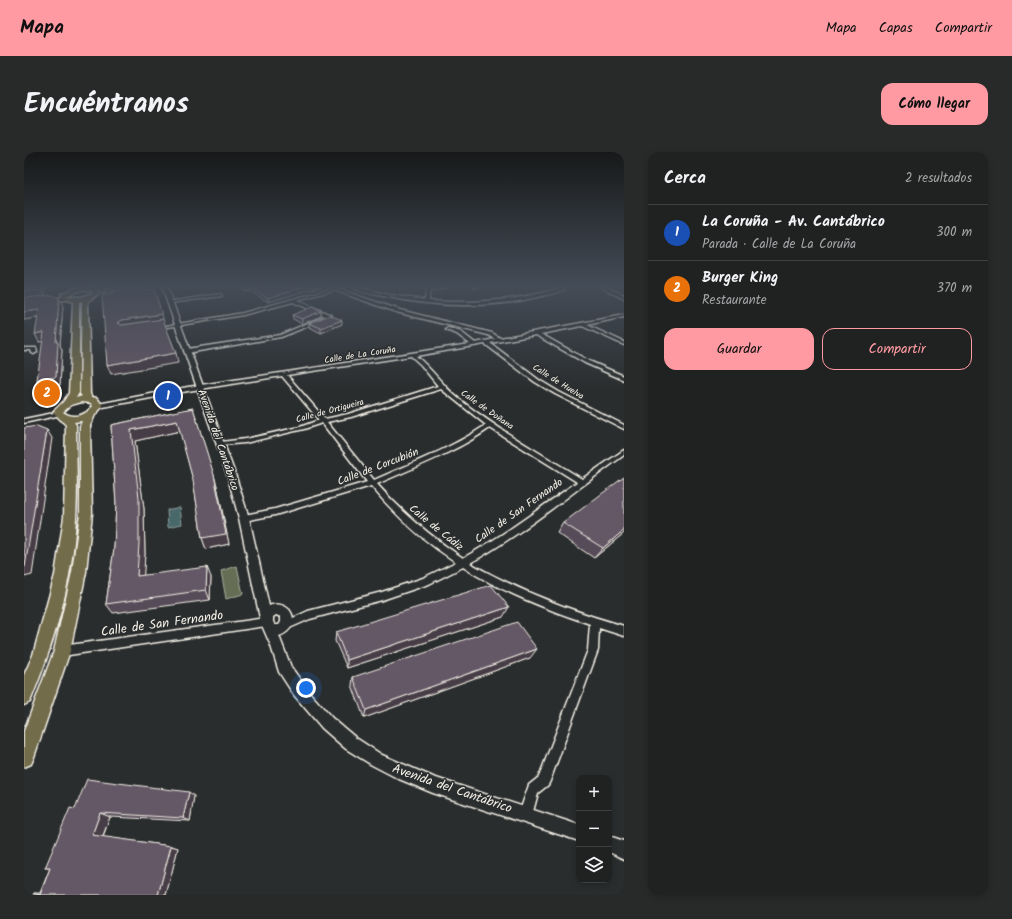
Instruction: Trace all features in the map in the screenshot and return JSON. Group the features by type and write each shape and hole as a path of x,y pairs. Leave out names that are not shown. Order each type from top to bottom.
{"main road":[{"path":"68,403 74,393 76,322"},
{"path":"85,322 85,394 93,406"},
{"path":"24,696 41,654 62,575 70,517 71,425 62,417 60,408 68,403 82,399 93,406"},
{"path":"62,417 79,418 93,406"},
{"path":"24,757 62,651 79,572 86,513 86,426 93,406"}],"street":[{"path":"148,329 193,322"},
{"path":"187,351 276,337 316,322"},
{"path":"423,322 456,331 475,345"},
{"path":"441,322 490,334 499,340"},
{"name":"Calle de La Coruña","path":"93,406 200,387 487,343 598,322"},
{"name":"Avenida del Cantábrico","path":"178,324 221,444 244,518 267,623 280,652 283,666 316,712 338,735 360,751 386,766 431,784 526,814 576,833"},
{"path":"582,325 624,344"},
{"path":"538,334 587,362 624,378"},
{"name":"Calle de Huelva","path":"487,343 537,381 624,428"},
{"path":"24,349 34,349 34,352"},
{"name":"Calle de Doñana","path":"412,355 423,364 442,387 456,400 490,425 582,482"},
{"name":"Calle de Cádiz","path":"284,375 373,483 404,517 423,534 462,563 545,603 624,631"},
{"name":"Calle de Ortigueira","path":"221,444 273,434 323,421 350,416 442,387"},
{"path":"24,422 62,417"},
{"name":"Calle de Corcubión","path":"244,518 275,512 373,483 454,446 474,436 490,425"},
{"name":"Calle de San Fernando","path":"285,627 308,615 382,596 426,581 462,563 480,553 529,520 624,452"},
{"path":"261,596 272,606 282,611 289,620 285,627 277,630 267,623 272,611 282,611"},
{"name":"Calle de San Fernando","path":"282,611 308,615"},
{"path":"526,814 533,789 544,781 593,650 595,621"},
{"name":"Calle de San Fernando","path":"62,651 267,623"},
{"name":"Avenida del Cantábrico","path":"280,652 280,643 285,627"},
{"path":"612,845 624,850"}],"green space":[{"path":"237,566 243,594 226,599 221,571"}],"water":[{"path":"180,507 182,524 168,527 167,510"}],"building":[{"path":"37,322 57,322 56,377 37,380 44,332 35,334"},
{"path":"104,322 120,322 118,323 122,325 145,322 164,322 176,353 107,365"},
{"path":"312,322 338,322 321,328 309,323"},
{"path":"193,408 214,475 226,534 202,538 193,480 177,421 131,430 139,498 137,576 207,567 206,590 106,604 114,548 116,504 111,425"},
{"path":"37,426 47,430 24,567 24,428"},
{"path":"624,477 624,530 603,548 563,523"},
{"path":"491,585 509,607 347,660 336,632"},
{"path":"517,622 537,649 366,710 353,677"},
{"path":"87,779 189,792 183,818 100,813 92,835 171,846 158,895 40,895 50,868 45,868 70,808 75,809"}],"place":[{"name":"Burger King","path":"47,393"},
{"name":"La Coruña - Av. Cantábrico","path":"168,396"}]}
